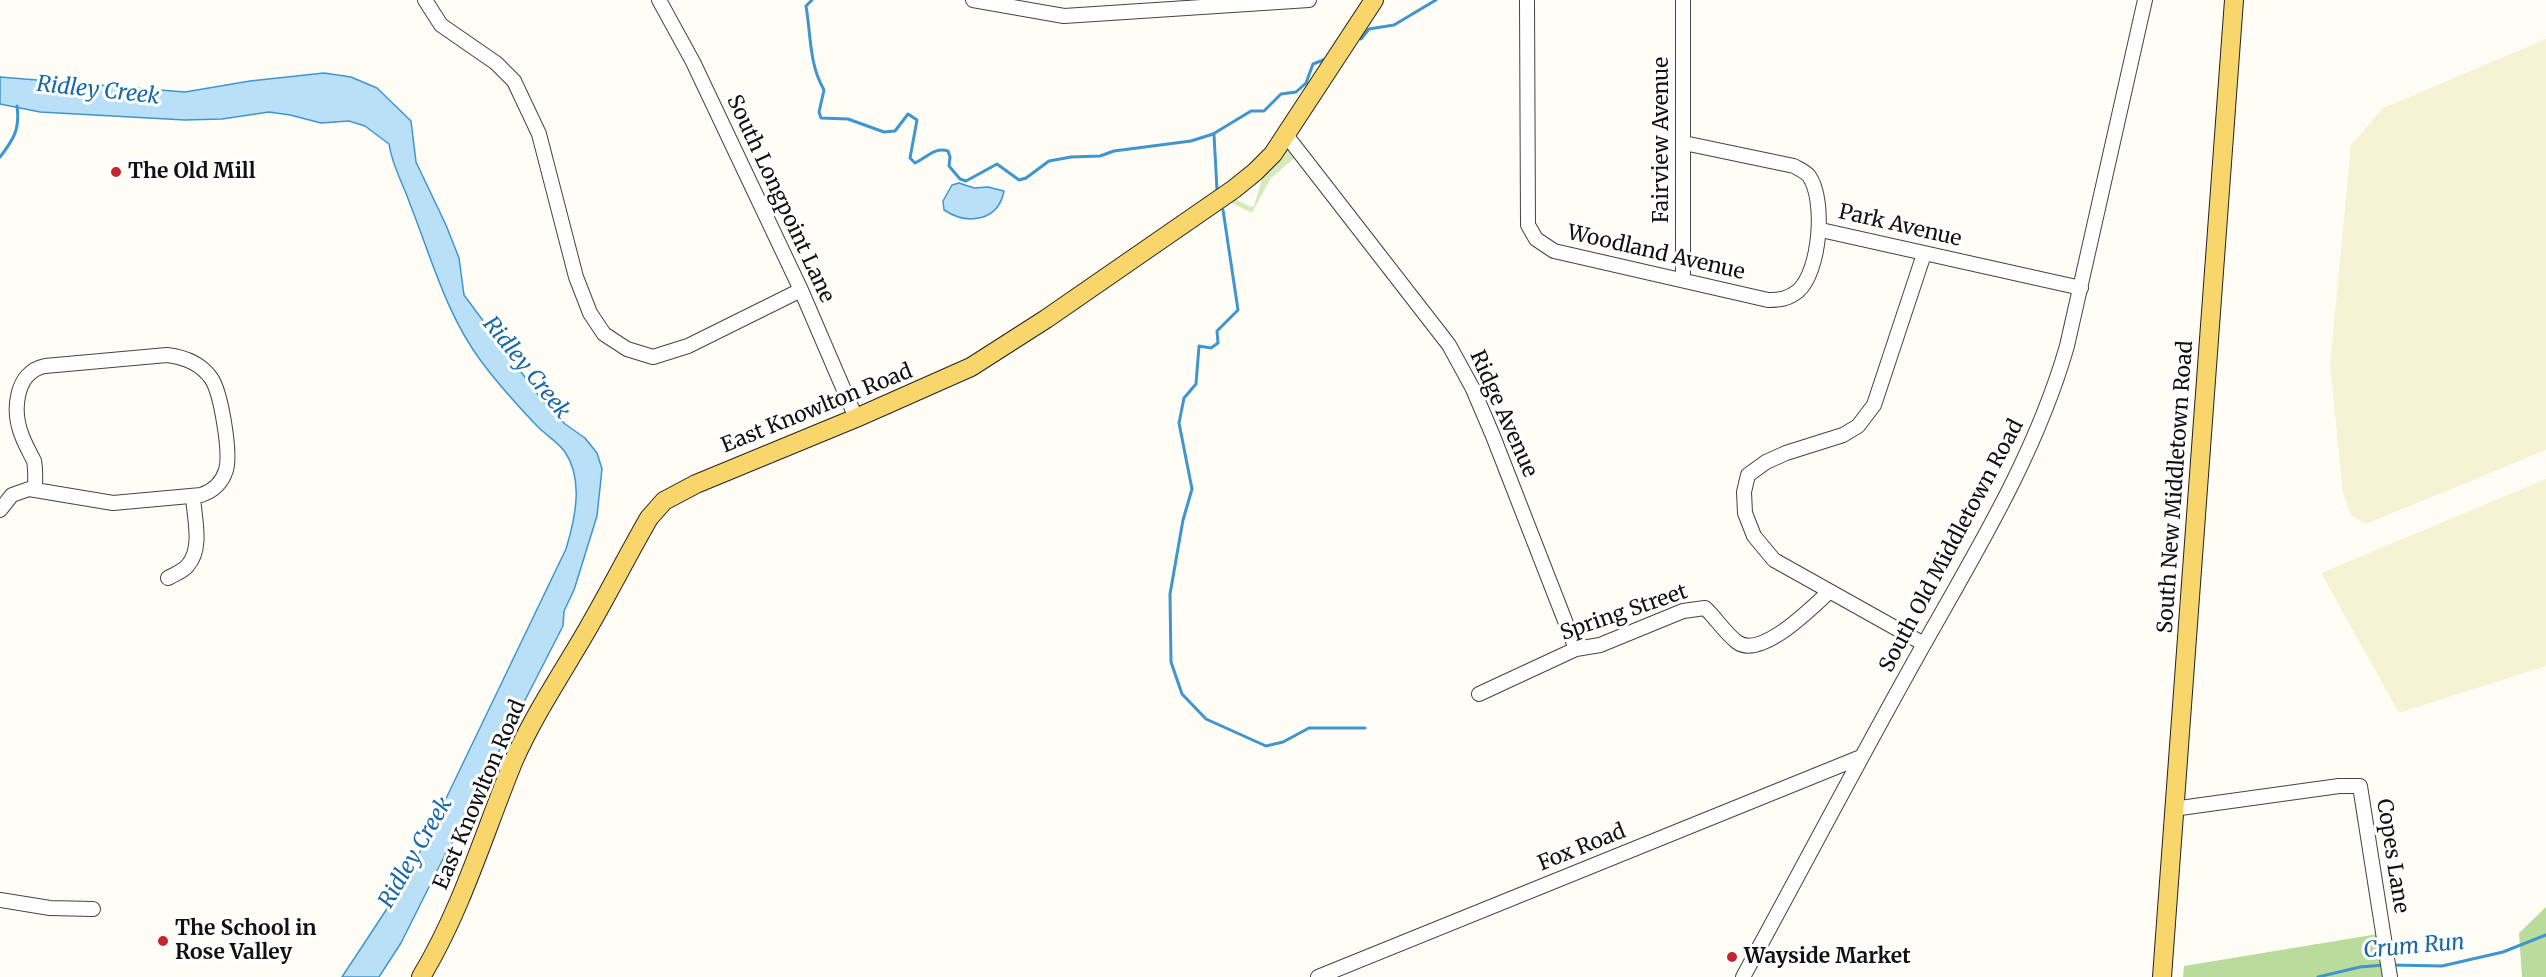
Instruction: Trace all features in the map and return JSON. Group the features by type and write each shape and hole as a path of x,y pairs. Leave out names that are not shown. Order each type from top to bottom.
{"main road":[{"name":"East Knowlton Road","path":"421,977 446,934 471,876 514,760 538,709 583,637 649,518 664,501 696,484 856,418 970,366 1040,323 1250,176 1265,164 1286,135 1374,0"},
{"name":"South New Middletown Road","path":"2162,977 2234,0"}],"street":[{"path":"425,0 441,25 496,63 514,81 539,134 576,277 590,313 604,334 627,349 653,357 688,346 801,290"},
{"name":"South Longpoint Lane","path":"659,0 693,62 801,290 856,418"},
{"path":"973,0 1064,16 1309,0"},
{"name":"Woodland Avenue","path":"1527,0 1528,225 1536,239 1554,252 1768,300 1785,300 1800,290 1808,276 1821,230"},
{"name":"Fairview Avenue","path":"1683,0 1683,280"},
{"name":"South Old Middletown Road","path":"1743,977 1861,757 2002,506 2041,424 2055,388 2081,288 2145,0"},
{"name":"Ridge Avenue","path":"1286,135 1449,345 1473,389 1493,436 1576,649"},
{"name":"Park Avenue","path":"1684,143 1794,166 1809,175 1817,194 1821,230 2081,288"},
{"path":"1924,254 1874,405 1858,426 1843,435 1786,453 1766,462 1748,475 1744,492 1745,513 1754,536 1774,560 1924,644"},
{"path":"0,510 12,495 21,490 35,489 113,503 193,496 205,494 214,489 226,471 227,459 221,401 214,382 204,370 184,358 167,355 45,366 29,373 20,388 17,405 21,435 34,462 35,489"},
{"path":"168,578 187,567 195,552 193,496"},
{"name":"Spring Street","path":"1479,694 1576,649 1600,645 1683,611 1705,608 1738,643 1752,645 1771,640 1829,592"},
{"name":"Fox Road","path":"1318,977 1861,757"},
{"name":"Copes Lane","path":"2173,809 2339,786 2360,786 2390,977"},
{"path":"0,900 50,908 93,909"}],"shaded area":[{"path":"2546,39 2546,450 2366,524 2351,515 2343,493 2330,365 2351,145 2383,108"},
{"path":"2546,479 2546,666 2399,713 2321,573"}],"green space":[{"path":"1290,149 1297,156 1271,178 1252,213 1226,200 1233,198 1251,207 1254,206 1263,175 1286,150"},
{"path":"2546,907 2546,977 2522,977 2519,933"},
{"path":"2378,934 2385,977 2183,977 2184,966"}],"water":[{"name":"Ridley Creek","path":"324,73 351,77 377,88 411,121 416,162 459,258 464,295 542,400 565,424 585,438 597,453 602,469 597,516 574,590 564,611 563,626 500,749 485,788 445,855 401,943 379,977 342,977 402,886 566,549 576,500 571,463 562,448 538,427 501,386 469,343 440,285 395,167 389,144 365,126 349,121 321,123 269,112 222,119 185,120 40,112 0,104 0,77 185,92 250,81"},
{"path":"959,183 974,188 988,187 1004,191 1001,201 988,215 972,219 962,218 944,210 943,201 952,185"}],"waterway":[{"path":"812,0 806,6 813,60 824,90 819,112 821,118 848,119 884,132 895,131 908,114 917,120 910,158 915,163 935,151 948,151 949,166 960,179 966,181 997,164 1019,180 1026,178 1049,161 1071,157 1100,156 1114,151 1191,141 1213,134 1251,111 1264,111 1281,94 1296,92 1306,83 1313,64 1326,59"},
{"path":"1361,39 1369,29 1394,25 1436,0"},
{"path":"0,157 15,133 18,121 17,106"},
{"path":"1214,135 1217,190"},
{"path":"1223,210 1238,310 1217,331 1218,343 1211,348 1199,346 1196,384 1184,398 1179,423 1192,489 1183,520 1170,594 1171,662 1182,694 1206,719 1266,746 1283,742 1309,728 1365,728"},
{"name":"Crum Run","path":"2391,965 2442,966 2503,952 2546,935"},
{"name":"Crum Run","path":"2318,977 2360,967 2384,965"}],"place":[{"name":"The Old Mill","path":"116,172"},
{"name":"The School in Rose Valley","path":"163,941"},
{"name":"Wayside Market","path":"1732,957"}]}
